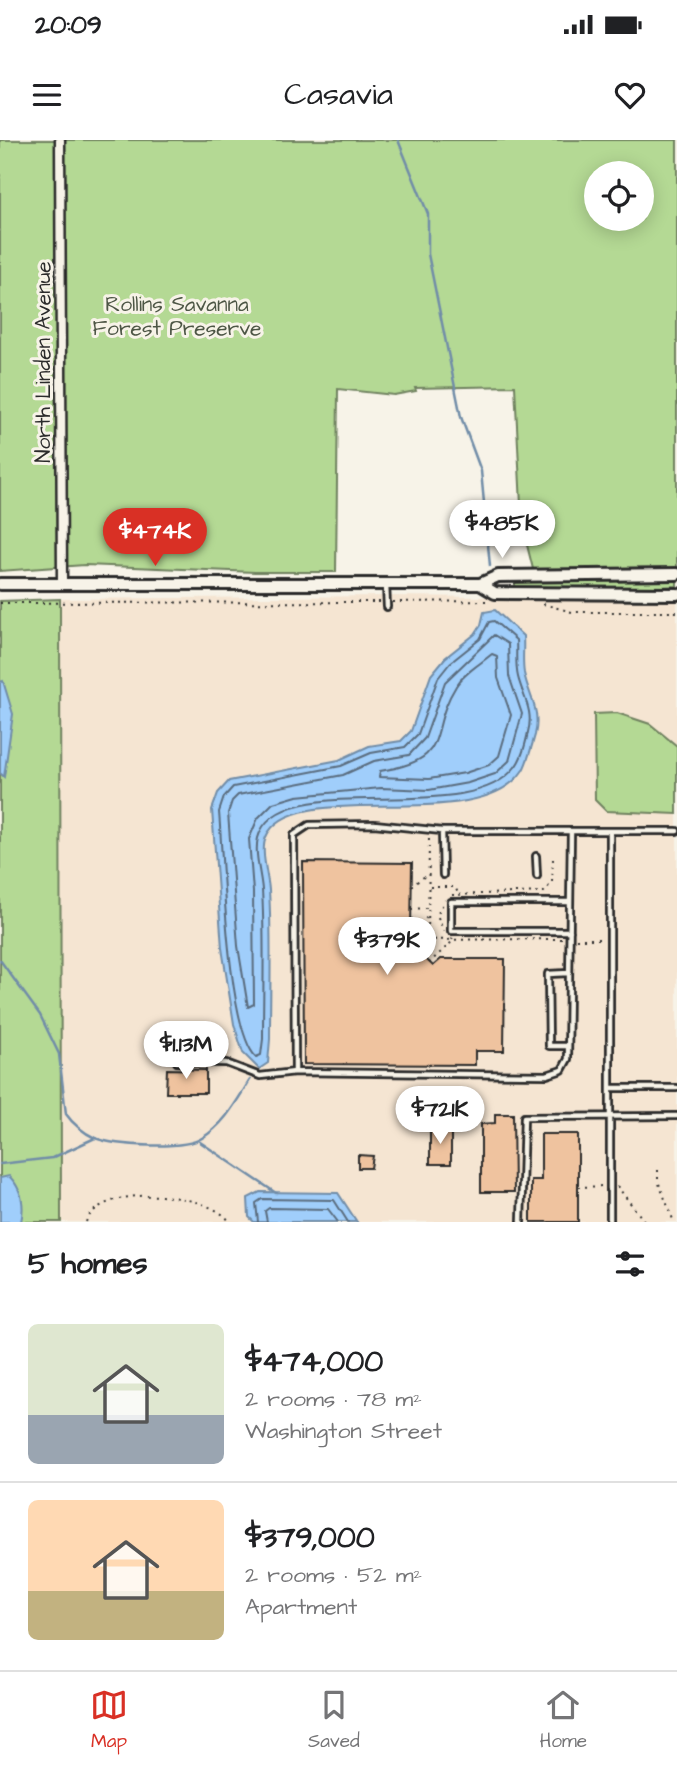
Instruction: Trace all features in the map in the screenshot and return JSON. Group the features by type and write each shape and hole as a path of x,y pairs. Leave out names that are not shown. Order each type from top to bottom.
{"main road":[{"path":"0,584 480,584 498,576 677,574"},
{"path":"480,584 495,593 677,594"}],"street":[{"name":"North Linden Avenue","path":"60,140 62,584"}],"lane":[{"path":"386,584 387,604"},
{"path":"295,1072 294,835 309,825 374,824 442,831 677,831"},
{"path":"442,831 443,875"},
{"path":"177,1062 226,1063 260,1076 295,1072 547,1075 562,1070 568,1059 571,831"},
{"path":"610,831 610,1222"},
{"path":"536,856 537,876"},
{"path":"570,902 451,902 451,932 570,931"},
{"path":"568,1046 549,1046 548,974 569,974"},
{"path":"611,1088 677,1088"},
{"path":"521,1222 524,1117 677,1116"}],"path":[{"path":"0,603 387,604 489,601"},
{"path":"542,603 572,612 677,612"},
{"path":"428,940 429,829"},
{"path":"411,886 429,873"},
{"path":"429,887 454,887 458,893"},
{"path":"411,909 428,908"},
{"path":"428,915 407,940 610,939"},
{"path":"429,963 454,940"},
{"path":"657,1170 658,1181 674,1222"},
{"path":"86,1222 100,1203 119,1198 148,1197 187,1198 209,1205 230,1222"}],"shaded area":[{"path":"388,596 677,599 677,1222 61,1222 60,599"}],"green space":[{"name":"Rollins Savanna Forest Preserve","path":"0,140 677,140 677,569 533,569 522,525 515,386 415,388 416,391 394,395 338,389 336,572 255,572 85,565 0,571"},
{"path":"677,580 677,586 632,589 515,587 515,582"},
{"path":"60,599 61,1222 0,1222 0,601"},
{"path":"617,713 650,724 677,746 677,814 606,811 595,800 594,714"}],"water":[{"path":"495,610 523,636 524,673 537,718 535,735 523,770 500,790 468,801 311,810 283,819 266,837 264,856 269,890 270,1039 268,1063 259,1069 243,1053 234,1024 222,948 212,810 218,793 229,781 339,760 369,746 401,741 411,731 431,675 445,658 475,634 481,625 484,612"},
{"path":"3,681 13,714 4,777 0,773 0,682"},
{"path":"9,1176 21,1197 21,1222 0,1222 0,1178"},
{"path":"260,1192 338,1193 357,1222 254,1222 249,1217 248,1198"}],"building":[{"path":"303,862 412,863 411,930 404,938 433,966 441,959 505,959 504,1051 475,1051 475,1065 304,1064"},
{"path":"167,1069 206,1070 206,1093 166,1093"},
{"path":"495,1114 513,1114 514,1192 481,1192 481,1124 495,1123"},
{"path":"430,1128 451,1128 451,1164 430,1164"},
{"path":"541,1134 578,1134 578,1222 531,1222 531,1180 541,1180"},
{"path":"358,1155 373,1156 371,1168 358,1168"}],"waterway":[{"path":"398,140 428,214 428,254 461,417 481,471 490,566"},
{"path":"0,960 40,1015 59,1054 66,1114 95,1138 150,1146 193,1142 202,1138 224,1119 250,1080"},
{"path":"0,1164 52,1158 95,1138"},
{"path":"200,1142 276,1193"}]}
